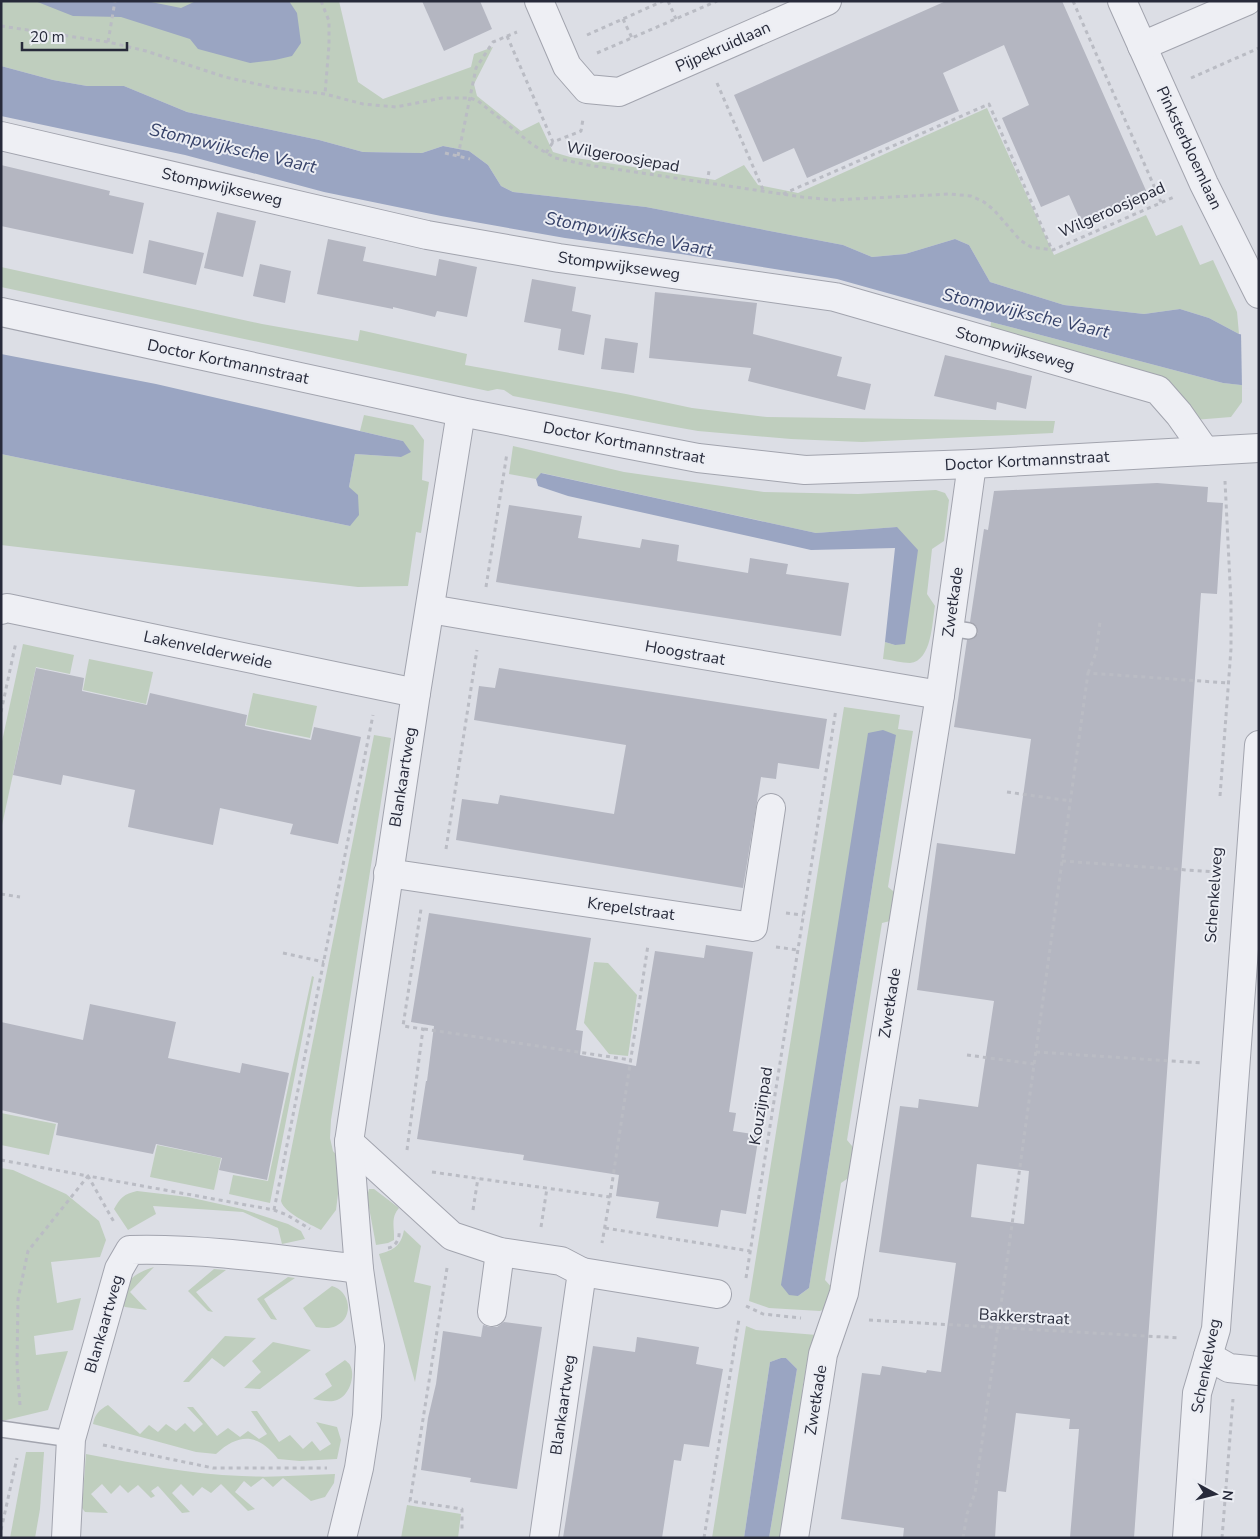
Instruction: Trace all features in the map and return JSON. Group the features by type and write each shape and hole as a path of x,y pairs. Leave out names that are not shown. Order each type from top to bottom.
{"street":[{"name":"Pijpekruidlaan","path":"587,89 619,92 827,1"},
{"name":"Pinksterbloemlaan","path":"1122,1 1204,184 1259,294"},
{"path":"1142,46 1247,1"},
{"path":"543,10 563,57 587,89"},
{"name":"Stompwijkseweg","path":"1,136 427,235 559,258 835,297 1158,390 1214,451"},
{"name":"Doctor Kortmannstraat","path":"1,312 461,412 698,458 805,470 972,464 1259,448"},
{"name":"Blankaartweg","path":"342,1538 359,1468 367,1416 370,1346 359,1260 349,1142 388,874 461,412"},
{"name":"Zwetkade","path":"794,1538 823,1354 844,1293 940,695 959,629 972,464"},
{"name":"Lakenvelderweide","path":"1,610 7,608 416,693"},
{"name":"Hoogstraat","path":"430,610 940,695"},
{"name":"Schenkelweg","path":"1187,1538 1197,1393 1216,1329 1259,745"},
{"name":"Krepelstraat","path":"388,874 753,927 772,808"},
{"path":"349,1142 452,1236 500,1252 561,1261 590,1273 729,1299"},
{"path":"130,1250 158,1249 260,1257 359,1260"},
{"name":"Blankaartweg","path":"66,1538 71,1439 119,1268 130,1250"},
{"path":"492,1312 500,1252"},
{"name":"Blankaartweg","path":"544,1538 590,1273"},
{"path":"1208,1356 1228,1368 1247,1370"}],"lane":[{"path":"1,1429 71,1439"}],"path":[{"path":"108,42 115,1"},
{"path":"321,1 329,21 325,94"},
{"path":"563,57 623,19 663,1"},
{"path":"668,1 676,19"},
{"path":"563,57 632,38 717,1"},
{"path":"1073,1 1161,202"},
{"path":"458,156 476,68 493,42 507,36 543,10"},
{"path":"623,19 632,38"},
{"path":"1,26 108,42 225,77 275,88 325,94 363,104 396,107 442,98 470,98"},
{"path":"507,36 553,142"},
{"path":"1163,91 1259,48"},
{"path":"704,55 764,192"},
{"path":"546,153 553,142 581,131 587,89"},
{"name":"Wilgeroosjepad","path":"470,98 478,101 533,145 555,158 588,165 764,192 834,200 950,194 971,196 984,202 994,210 1020,240 1031,247 1053,250 1204,184"},
{"path":"782,194 988,104 1053,250"},
{"path":"445,153 470,158"},
{"path":"707,183 709,171"},
{"path":"1214,451 1232,604 1220,802"},
{"path":"963,1538 967,1514 974,1493 998,1328 1088,673 1096,653 1100,622"},
{"path":"1088,673 1228,683"},
{"name":"Kouzijnpad","path":"744,1287 840,679"},
{"path":"274,1210 379,685"},
{"path":"1007,792 1071,801"},
{"path":"1062,861 1215,872"},
{"name":"Schenkelweg","path":"1214,882 1216,862"},
{"path":"425,879 403,1026 631,1060"},
{"path":"1,894 20,897"},
{"path":"590,1273 605,1228 652,912"},
{"path":"283,953 324,962"},
{"path":"405,1159 424,1029"},
{"path":"1036,1052 1202,1063"},
{"path":"1202,1073 1203,1053"},
{"path":"967,1055 1034,1064"},
{"path":"1,1160 274,1210 287,1215 359,1260 379,1250 392,1248 398,1241 397,1223 399,1217 412,1200 416,1170 610,1198"},
{"path":"88,1176 130,1250"},
{"path":"1,1530 22,1432 16,1365 18,1299 28,1251 88,1176"},
{"path":"536,1257 547,1188"},
{"path":"605,1228 750,1251"},
{"path":"452,1236 410,1502 462,1509 462,1530"},
{"path":"729,1299 763,1314 833,1321"},
{"path":"704,1538 740,1312"},
{"name":"Bakkerstraat","path":"833,1321 862,1320 1179,1338 1184,1340"},
{"name":"Schenkelweg","path":"1184,1330 1184,1340"},
{"path":"1222,1538 1247,1370"},
{"path":"71,1439 213,1468 359,1468"}],"green space":[{"path":"1,1 339,1 358,82 383,99 471,67 474,54 493,47 474,84 477,96 521,131 539,122 553,152 570,157 715,180 744,165 758,185 798,193 987,108 1054,255 1146,215 1156,236 1182,225 1200,265 1213,260 1237,312 1239,334 1209,318 1180,309 1144,314 1064,305 990,282 969,245 955,239 905,254 872,257 843,245 646,207 513,192 501,186 488,165 469,151 443,146 422,153 363,152 319,140 187,112 124,86 87,86 53,80 1,66"},
{"path":"1,267 262,324 358,341 360,330 467,354 465,365 692,408 767,417 1055,421 1053,433 862,442 791,439 698,431 513,396 504,390 488,391 1,287"},
{"path":"991,322 1223,383 1242,385 1242,402 1231,417 1194,420 1169,381 990,330"},
{"path":"364,415 413,425 424,440 422,480 429,482 421,533 416,532 408,586 358,587 1,545 1,454 350,526 349,487 355,454 401,457 403,441 360,431"},
{"path":"513,446 624,472 764,492 858,494 936,490 945,493 949,500 944,541 932,549 927,594 935,606 932,631 923,656 917,661 910,663 883,659 885,642 895,645 897,527 816,533 542,473 536,479 509,474"},
{"path":"23,644 74,655 70,674 36,667 1,830 1,746"},
{"path":"89,659 153,672 146,704 83,690"},
{"path":"253,693 317,706 310,738 246,725"},
{"path":"844,707 900,715 898,729 913,731 888,887 898,895 894,920 882,923 847,1140 857,1152 853,1175 841,1183 825,1280 835,1291 825,1309 820,1311 769,1308 749,1301","holes":["896,735 809,1288 798,1296"]},
{"path":"374,735 391,738 331,1120 330,1138 333,1151 339,1158 340,1169 336,1210 321,1230 292,1214 281,1201"},
{"path":"594,962 608,963 637,995 628,1056 609,1054 584,1023"},
{"path":"312,976 314,977 270,1203 229,1194 233,1175 268,1181"},
{"path":"1,1113 56,1124 49,1155 1,1145"},
{"path":"157,1145 221,1158 214,1190 150,1177"},
{"path":"1,1168 13,1170 66,1194 99,1221 106,1240 100,1257 51,1262 57,1303 81,1298 73,1330 34,1336 36,1355 68,1351 48,1410 2,1421"},
{"path":"369,1189 374,1189 399,1208 394,1219 394,1240 388,1243 376,1245 367,1197"},
{"path":"137,1191 188,1197 242,1209 288,1224 301,1231 305,1239 282,1244 278,1228 243,1212 153,1206 156,1214 128,1230 114,1209 123,1197"},
{"path":"404,1230 421,1246 414,1282 431,1286 415,1382 379,1254 389,1251 399,1244"},
{"path":"154,1267 130,1292 147,1310 125,1307 120,1303 131,1279"},
{"path":"214,1269 226,1270 196,1292 213,1312 208,1311 188,1291"},
{"path":"288,1277 295,1278 264,1299 277,1320 271,1319 257,1299"},
{"path":"332,1286 343,1293 346,1298 348,1311 346,1317 334,1327 316,1327 303,1308"},
{"path":"746,1326 756,1330 817,1335 813,1357 808,1357 802,1391 807,1392 783,1538 769,1538 797,1369 786,1358 770,1362 744,1538 712,1538"},
{"path":"225,1336 256,1338 224,1367 212,1358 189,1382 183,1382"},
{"path":"273,1342 311,1350 260,1389 244,1388 261,1372 252,1361"},
{"path":"345,1360 352,1369 352,1380 345,1394 334,1401 313,1399 332,1386 325,1374"},
{"path":"108,1405 140,1434 149,1425 158,1432 166,1424 176,1431 185,1423 194,1432 203,1424 187,1407 193,1407 217,1436 228,1428 240,1437 248,1431 259,1439 267,1434 251,1411 257,1411 279,1442 290,1435 303,1449 312,1441 320,1451 331,1444 316,1422 337,1427 341,1440 337,1459 300,1461 278,1459 263,1444 256,1440 248,1439 240,1439 233,1442 216,1454 196,1452 93,1424 98,1413"},
{"path":"26,1452 44,1452 40,1509 35,1538 10,1538"},
{"path":"86,1454 164,1468 222,1475 265,1477 335,1474 334,1483 325,1497 311,1501 283,1478 273,1487 263,1478 251,1487 244,1481 235,1492 255,1509 248,1511 221,1484 211,1493 202,1487 193,1496 181,1484 172,1493 190,1512 182,1513 158,1486 151,1491 155,1496 151,1498 138,1485 128,1493 120,1485 111,1494 102,1484 91,1494 108,1513 85,1512 82,1508"},
{"path":"407,1505 461,1514 458,1538 401,1538"}],"water":[{"path":"35,1 146,1 181,8 196,1 289,1 297,13 301,43 292,56 250,63 198,49 190,39 121,17 73,16"},
{"name":"Stompwijksche Vaart","path":"1,66 53,80 87,86 124,86 187,112 319,140 363,152 422,153 443,146 469,151 488,165 501,186 513,192 646,207 843,245 872,257 905,254 955,239 969,245 990,282 1064,305 1144,314 1180,309 1209,318 1239,334 1259,338 1259,387 1223,383 837,279 565,238 441,216 324,192 185,155 1,116"},
{"path":"1,354 156,384 403,441 411,452 401,457 355,454 349,487 358,495 359,515 350,526 1,454"},
{"path":"541,473 816,533 897,527 918,550 905,644 895,645 885,642 895,548 811,550 568,496 538,486 536,479"},
{"path":"883,730 896,735 809,1288 798,1296 789,1295 781,1285 868,733"},
{"path":"786,1358 797,1369 769,1538 744,1538 770,1362"}],"pier":[{"path":"1241,332 1259,335 1259,390 1242,388"}],"building":[{"path":"422,1 480,1 492,29 444,51"},
{"path":"946,1 1062,1 1148,195 1082,224 1069,195 1041,207 1002,118 1029,105 1004,45 943,73 959,111 807,178 794,148 763,162 734,95"},
{"path":"1,165 110,191 109,195 144,203 133,254 1,226"},
{"path":"217,212 256,221 243,277 204,268"},
{"path":"328,239 366,247 363,261 436,276 439,259 477,267 467,317 437,311 435,317 393,307 393,309 317,294"},
{"path":"149,240 204,253 196,285 143,273"},
{"path":"260,264 291,271 285,303 253,296"},
{"path":"532,279 576,287 572,311 591,315 584,355 558,350 561,329 524,322"},
{"path":"655,292 757,303 753,334 842,357 837,376 871,384 865,410 748,381 751,368 649,358"},
{"path":"605,338 638,343 634,373 601,369"},
{"path":"945,355 1032,376 1026,409 997,402 996,410 934,396"},
{"path":"1157,483 1208,487 1207,502 1223,503 1217,594 1201,593 1134,1538 1070,1538 1079,1429 1069,1429 1070,1419 1016,1413 1006,1492 998,1491 995,1538 903,1538 904,1528 841,1519 862,1373 880,1375 882,1366 926,1373 927,1370 941,1372 956,1263 879,1252 900,1106 918,1108 919,1099 978,1107 994,1001 917,990 937,843 1015,854 1031,739 954,727 967,640 973,639 978,633 977,627 970,622 984,529 988,530 994,491","holes":["977,1164 1029,1171 1024,1224 971,1217"]},
{"path":"509,505 582,516 578,538 640,548 642,539 679,545 677,561 748,573 750,558 788,564 786,574 849,583 841,636 496,582"},
{"path":"36,668 84,678 82,691 147,705 150,693 247,715 245,726 311,740 314,727 361,737 338,844 290,834 293,824 220,808 213,845 128,827 135,790 63,775 61,785 13,775"},
{"path":"499,668 827,719 819,769 778,763 776,779 761,777 743,888 456,840 462,799 498,804 500,795 614,814 626,745 474,720 479,686 495,688"},
{"path":"429,913 591,938 576,1030 583,1031 580,1055 636,1066 655,951 704,958 706,945 753,952 729,1112 736,1113 733,1131 759,1135 746,1214 721,1210 718,1227 656,1218 659,1202 616,1196 619,1175 523,1160 524,1155 417,1139 434,1026 411,1022"},
{"path":"90,1004 176,1022 168,1058 240,1073 242,1063 289,1073 267,1180 219,1170 222,1158 156,1144 153,1154 56,1135 58,1123 1,1110 1,1022 83,1040"},
{"path":"504,1322 542,1327 517,1489 470,1482 471,1478 421,1470 443,1331 481,1337 483,1325 497,1327"},
{"path":"637,1337 699,1347 696,1364 723,1369 709,1447 684,1444 681,1461 674,1460 662,1538 563,1538 593,1346 635,1352"}]}
